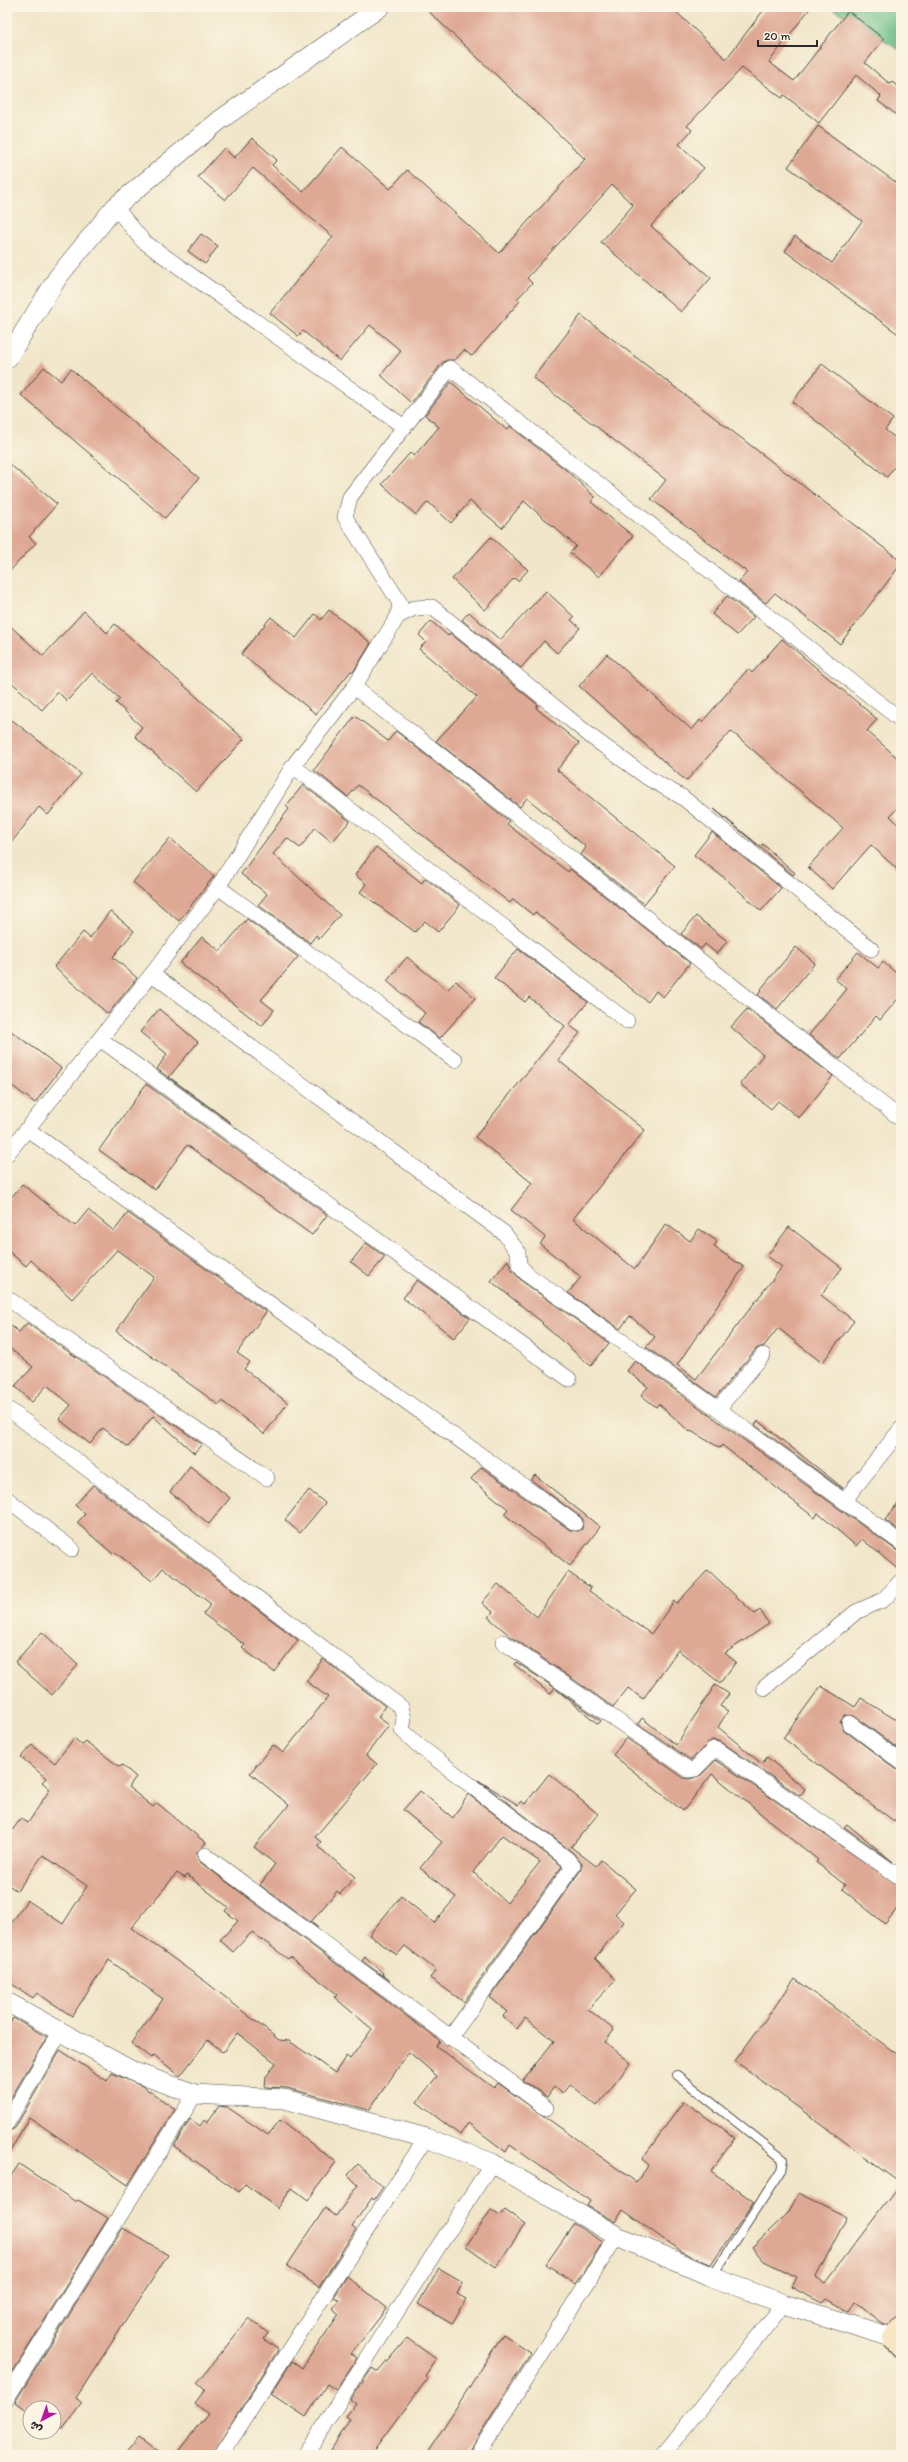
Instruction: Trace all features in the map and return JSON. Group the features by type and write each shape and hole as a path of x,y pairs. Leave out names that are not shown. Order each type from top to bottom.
{"street":[{"path":"7,359 58,277 115,207 220,120 380,7"},
{"path":"115,207 144,241 404,427"},
{"path":"7,1154 152,974 218,887 293,766 354,687 398,616 400,603 345,517 350,497 450,368 901,720"},
{"path":"398,616 414,608 432,607 593,738 648,778 682,797 871,949"},
{"path":"354,687 901,1119"},
{"path":"293,766 627,1021"},
{"path":"218,887 455,1060"},
{"path":"152,974 504,1233 518,1252 519,1265 528,1275 718,1409 901,1543"},
{"path":"100,1039 569,1379"},
{"path":"27,1128 575,1523"},
{"path":"7,1298 267,1478"},
{"path":"718,1409 763,1355"},
{"path":"7,1408 401,1707 404,1718 402,1730 567,1859 573,1866 450,2038"},
{"path":"844,1501 901,1429"},
{"path":"7,1499 72,1549"},
{"path":"764,1688 856,1612 883,1600 901,1581"},
{"path":"503,1642 689,1770 695,1769 714,1749 718,1750 901,1878"},
{"path":"849,1723 901,1762"},
{"path":"205,1855 546,2108"},
{"path":"7,2002 134,2072 195,2094 284,2099 426,2138 492,2163 617,2236 712,2277 784,2304 899,2337"},
{"path":"7,2122 60,2032"},
{"path":"7,2398 195,2094"},
{"path":"221,2455 426,2138"},
{"path":"305,2455 492,2163"},
{"path":"477,2455 617,2236"},
{"path":"663,2455 784,2304"}],"lane":[{"path":"677,2075 783,2159 781,2171 712,2277"}],"green space":[{"path":"830,7 901,7 901,51"}],"building":[{"path":"424,7 671,7 726,59 766,7 811,7 769,62 794,81 848,11 884,39 865,63 890,84 892,82 901,89 901,118 878,101 881,96 856,75 819,123 784,95 782,98 742,68 687,126 692,130 679,144 704,168 651,226 711,278 681,312 601,242 633,205 612,185 527,278 532,283 517,299 520,301 472,356 464,350 455,360 447,360 443,362 411,403 381,375 401,351 370,325 340,361 303,331 298,336 270,313 333,237 253,168 225,200 198,177 224,148 234,158 252,138 277,160 272,165 303,192 342,147 390,189 407,170 499,253 585,159"},
{"path":"818,126 901,186 901,336 785,251 795,236 832,263 862,221 788,167"},
{"path":"201,234 218,246 205,264 188,251"},
{"path":"581,315 901,561 901,564 840,644 775,593 766,603 739,582 747,572 651,499 666,480 533,378"},
{"path":"822,364 893,419 885,430 901,442 901,458 887,477 792,402"},
{"path":"44,367 61,381 71,369 199,478 165,518 21,395"},
{"path":"451,382 507,430 510,426 566,470 595,497 591,502 633,536 599,577 570,553 576,546 524,501 502,528 470,501 451,523 428,502 416,515 382,484 410,453 414,456 439,427 425,415"},
{"path":"7,462 57,504 29,537 36,543 7,574"},
{"path":"491,537 528,570 518,581 514,578 485,610 452,579"},
{"path":"546,591 574,617 571,620 580,628 557,653 544,641 521,668 462,620 469,612 500,640"},
{"path":"727,596 754,617 737,635 712,614"},
{"path":"329,610 371,643 354,671 351,671 316,714 241,654 271,617 296,638 315,614 321,620"},
{"path":"84,611 107,633 115,624 244,739 196,792 135,736 142,727 116,703 120,699 92,673 67,701 58,692 42,710 7,678 7,623 43,656"},
{"path":"431,621 448,636 450,633 538,705 536,708 579,743 557,770 675,866 644,904 581,855 586,847 527,798 520,807 436,741 477,697 419,649 426,642 419,635"},
{"path":"782,639 877,719 867,731 901,761 901,804 890,816 901,827 901,873 871,845 832,889 808,867 843,828 731,731 686,781 579,686 607,654 692,730 700,720 702,722 748,669 752,673"},
{"path":"7,716 81,774 48,815 39,807 7,848"},
{"path":"355,716 388,741 396,731 509,821 507,824 568,872 570,869 690,963 663,997 656,991 648,1002 535,912 533,915 513,899 510,903 358,785 348,797 314,770"},
{"path":"303,785 350,821 332,842 315,828 300,848 287,838 273,854 340,915 319,939 316,935 310,943 258,905 267,894 241,874 289,809 286,806"},
{"path":"714,809 761,847 763,844 795,873 793,875"},
{"path":"712,832 781,888 761,911 726,879 694,855"},
{"path":"170,838 214,876 179,921 133,882"},
{"path":"376,847 422,883 425,878 460,905 438,932 425,921 415,932 360,892 366,884 355,875"},
{"path":"110,911 134,931 113,957 137,978 108,1014 54,967 83,932 90,938"},
{"path":"696,916 727,941 717,954 705,944 701,949 681,934"},
{"path":"247,919 298,957 261,1000 274,1010 262,1026 180,963 202,937 220,951"},
{"path":"796,947 815,963 777,1009 758,995 761,991 760,990"},
{"path":"518,949 588,1002 569,1025 580,1033 558,1060 645,1130 573,1219 635,1269 666,1224 690,1241 699,1229 717,1241 714,1247 744,1267 677,1365 696,1379 782,1267 767,1256 789,1227 842,1268 821,1295 854,1321 822,1363 778,1328 764,1346 756,1349 716,1397 646,1347 655,1337 630,1316 620,1329 568,1293 581,1277 540,1244 545,1237 511,1210 532,1183 475,1137 565,1026 529,997 525,1002 494,978"},
{"path":"858,952 878,968 883,962 901,977 901,995 880,1020 876,1016 840,1059 809,1035 847,989 835,979"},
{"path":"407,957 447,990 456,981 475,998 440,1038 418,1022 425,1013 387,981"},
{"path":"159,1009 198,1042 169,1077 231,1123 157,1069 167,1054 140,1032"},
{"path":"747,1009 833,1076 799,1118 778,1101 771,1109 740,1084 763,1055 731,1027"},
{"path":"7,1028 61,1068 35,1103 7,1082"},
{"path":"146,1084 327,1215 312,1235 187,1145 155,1190 99,1150"},
{"path":"22,1184 75,1226 88,1210 114,1231 128,1213 266,1312 237,1353 250,1362 244,1369 288,1403 264,1434 222,1401 219,1405 116,1331 154,1277 117,1250 72,1299 31,1260 26,1266 7,1250 7,1203"},
{"path":"366,1243 385,1257 369,1276 351,1262"},
{"path":"508,1260 512,1271 523,1282 609,1343 591,1366 542,1324 543,1323 491,1281"},
{"path":"417,1280 470,1318 454,1338 403,1298"},
{"path":"7,1323 19,1332 27,1323 202,1444 194,1453 153,1416 128,1447 103,1428 90,1444 59,1419 71,1405 47,1385 32,1402 15,1386 33,1367 7,1346"},
{"path":"635,1361 896,1550 901,1552 901,1572 862,1539 856,1546 818,1513 815,1518 722,1445 720,1448 691,1431 690,1432 659,1404 656,1407 641,1395 648,1387 627,1371"},
{"path":"758,1421 843,1488 842,1489 755,1425"},
{"path":"190,1466 230,1498 209,1524 170,1492"},
{"path":"481,1467 570,1530 578,1531 582,1529 583,1519 531,1480 535,1475 600,1527 570,1566 504,1514 508,1509 471,1479"},
{"path":"93,1485 298,1640 274,1672 242,1648 245,1645 203,1614 211,1604 163,1568 152,1581 115,1552 113,1554 77,1523 85,1514 75,1505"},
{"path":"309,1490 325,1503 300,1533 285,1520"},
{"path":"901,1499 901,1532 885,1520"},
{"path":"708,1570 755,1614 760,1610 769,1624 725,1653 736,1662 720,1683 678,1650 643,1699 628,1688 613,1707 509,1635 488,1617 493,1612 482,1603 498,1584 537,1617 568,1572 591,1588 589,1591 651,1634 674,1601 677,1603"},
{"path":"42,1632 78,1665 52,1695 15,1662"},
{"path":"323,1659 385,1706 378,1717 389,1725 366,1755 377,1764 315,1837 321,1842 317,1846 355,1877 340,1894 337,1891 311,1922 318,1928 260,1885 275,1864 254,1847 289,1805 250,1773 273,1745 283,1753 328,1697 306,1681"},
{"path":"516,1662 555,1688 550,1694 514,1664"},
{"path":"715,1685 729,1694 720,1706 728,1711 718,1727 762,1764 767,1757 805,1789 800,1796 720,1741 712,1740 691,1760 638,1724 642,1718 676,1745"},
{"path":"821,1686 855,1707 861,1698 901,1723 901,1751 854,1716 845,1715 840,1722 844,1730 896,1769 901,1771 901,1812 894,1821 783,1738"},
{"path":"556,1689 601,1721 598,1724"},
{"path":"74,1738 82,1745 85,1741 120,1767 122,1765 136,1777 128,1787 153,1807 157,1803 206,1843 196,1854 200,1862 440,2041 436,2046 494,2088 498,2083 636,2182 649,2165 642,2159 684,2101 735,2138 711,2171 754,2202 711,2265 680,2251 623,2210 615,2222 587,2206 590,2201 510,2145 506,2152 468,2123 460,2135 417,2102 437,2076 409,2052 369,2110 287,2088 265,2087 266,2077 276,2063 237,2033 223,2052 208,2040 180,2076 154,2055 151,2058 131,2043 163,1999 109,1960 72,2016 37,1993 33,1998 7,1981 7,1930 27,1900 63,1924 87,1886 43,1855 17,1891 7,1884 7,1838 21,1818 28,1823 50,1789 42,1782 46,1778 21,1757 32,1745 55,1763","holes":["177,1873 185,1878 187,1875 228,1907 225,1911 238,1921 220,1940 233,1952 252,1932 288,1959 290,1957 337,1994 334,1997 372,2029 350,2059 346,2056 335,2073 289,2041 279,2040 206,1982 131,1928"]},
{"path":"626,1738 684,1778 690,1779 701,1775 716,1760 901,1887 901,1904 885,1924 842,1889 845,1885 816,1862 818,1860 712,1774 683,1811 613,1755"},
{"path":"549,1774 598,1814 571,1847 596,1866 601,1860 636,1889 615,1914 624,1922 595,1958 616,1980 588,2009 614,2030 605,2042 631,2063 597,2106 570,2084 562,2094 554,2087 547,2097 523,2080 554,2041 525,2018 517,2029 503,2016 507,2012 490,1997 580,1871 582,1864 572,1852 478,1780 518,1805 521,1801 525,1804"},
{"path":"420,1791 453,1818 468,1794 562,1866 464,2002 430,1978 436,1970 405,1946 397,1955 369,1935 401,1896 434,1923 456,1897 420,1868 442,1842 403,1810","holes":["502,1835 540,1862 507,1903 473,1872"]},
{"path":"847,1824 893,1862 844,1827"},
{"path":"365,1957 383,1973 382,1974 390,1981 362,1961"},
{"path":"795,1979 901,2057 901,2183 735,2061"},
{"path":"13,2018 47,2037 7,2105 7,2028"},
{"path":"60,2050 107,2081 112,2073 142,2086 175,2109 128,2185 29,2117 7,2157 7,2132 15,2128"},
{"path":"219,2106 227,2107 268,2135 280,2120 336,2162 308,2200 292,2188 278,2208 245,2184 239,2192 174,2146 190,2119 200,2126 204,2120 207,2123"},
{"path":"19,2164 76,2202 78,2200 108,2218 12,2373 7,2368 7,2182"},
{"path":"358,2164 383,2187 374,2200 372,2198 352,2226 356,2229 319,2287 287,2266 325,2208 336,2216 358,2185 348,2175"},
{"path":"901,2183 901,2313 888,2325 880,2322 855,2302 849,2312 826,2299 822,2303 791,2287 796,2277 764,2261 752,2247 788,2213 799,2193 847,2217 816,2277 825,2283"},
{"path":"491,2210 500,2216 505,2210 525,2224 496,2267 466,2246"},
{"path":"574,2224 603,2242 575,2284 546,2264"},
{"path":"123,2228 168,2255 76,2398 82,2403 63,2429 62,2400 22,2400 22,2407 15,2402"},
{"path":"439,2268 463,2282 457,2294 466,2299 452,2324 418,2304"},
{"path":"347,2276 387,2308 351,2354 357,2358 336,2390 327,2384 306,2417 271,2394 292,2361 302,2368 339,2314 332,2308 339,2300 334,2297"},
{"path":"249,2318 268,2333 264,2339 278,2350 212,2455 175,2455 208,2414 195,2403 205,2390 197,2383"},
{"path":"503,2334 531,2353 467,2455 426,2455"},
{"path":"407,2338 436,2359 425,2376 428,2378 371,2455 328,2455 350,2419 346,2416 356,2404 351,2400 372,2368 378,2372"},
{"path":"139,2437 162,2455 124,2455"}]}
